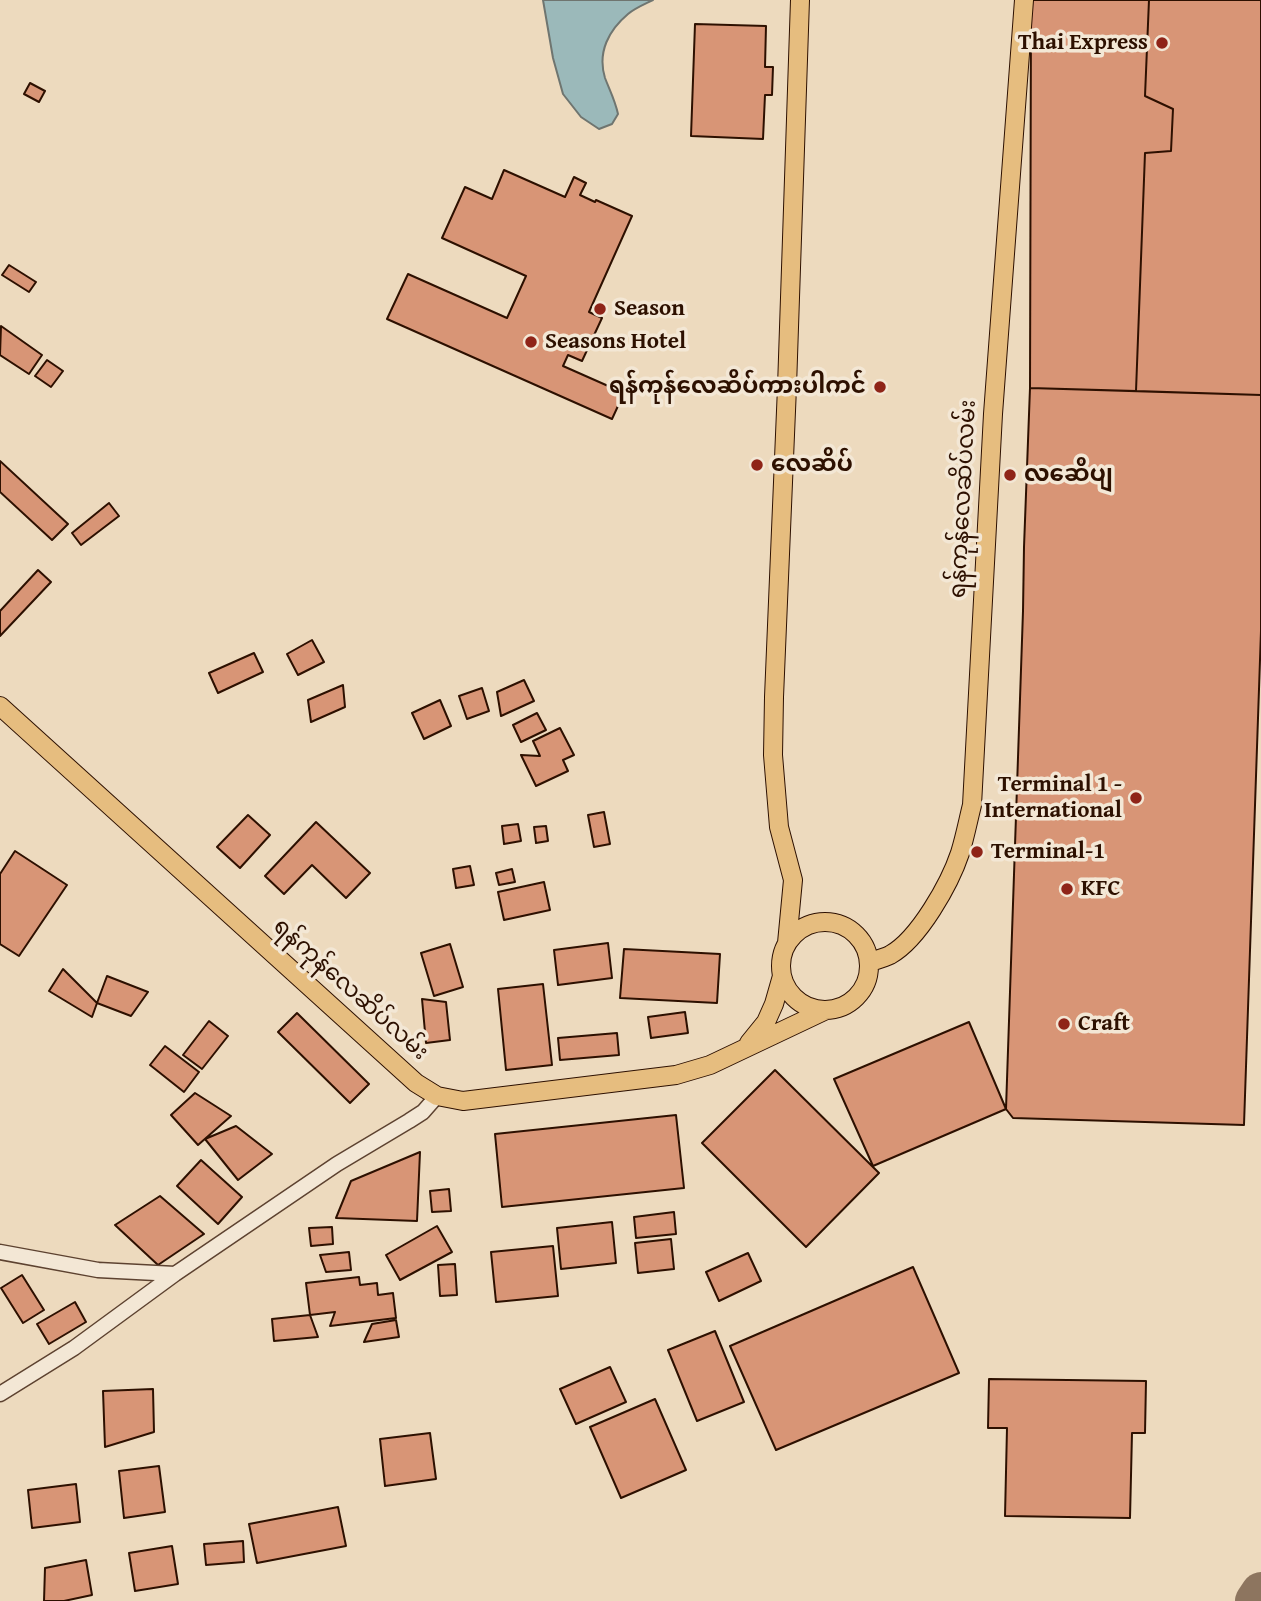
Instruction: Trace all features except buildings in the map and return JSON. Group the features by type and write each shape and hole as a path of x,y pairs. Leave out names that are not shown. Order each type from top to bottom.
{"main road":[{"path":"787,943 793,880 779,827 773,755 800,0"},
{"name":"ရန်ကုန်လေဆိပ်လမ်း","path":"870,962 890,955 906,942 928,916 959,855 972,805 993,414 1024,0"},
{"name":"ရန်ကုန်လေဆိပ်လမ်း","path":"0,706 416,1083 437,1096 463,1101 676,1075 710,1065 824,1011"},
{"path":"822,922 848,928 859,937 870,962 869,976 863,990 839,1009 824,1011 797,1001 787,990 782,976 782,954 787,943 808,925 822,922"},
{"name":"ရန်ကုန်လေဆိပ်လမ်း","path":"744,1049 766,1022 782,976"}],"street":[{"path":"0,1394 74,1348 175,1274 338,1164 423,1112 437,1096"},
{"path":"0,1252 98,1270 175,1274"}],"water":[{"path":"543,0 653,0 628,14 615,27 606,42 603,68 618,114 612,124 599,129 581,117 563,94 553,58"}],"taxiway":[{"path":"1255,1601 1261,1592"}],"place":[{"name":"Thai Express","path":"1162,43"},
{"name":"Season","path":"600,309"},
{"name":"Seasons Hotel","path":"531,342"},
{"name":"ရန်ကုန်လေဆိပ်ကားပါကင်","path":"880,387"},
{"name":"လေဆိပ်","path":"757,465"},
{"name":"လဆေိပျ","path":"1010,475"},
{"name":"Terminal 1 - International","path":"1136,798"},
{"name":"Terminal-1","path":"977,852"},
{"name":"KFC","path":"1067,889"},
{"name":"Craft","path":"1064,1024"}]}
